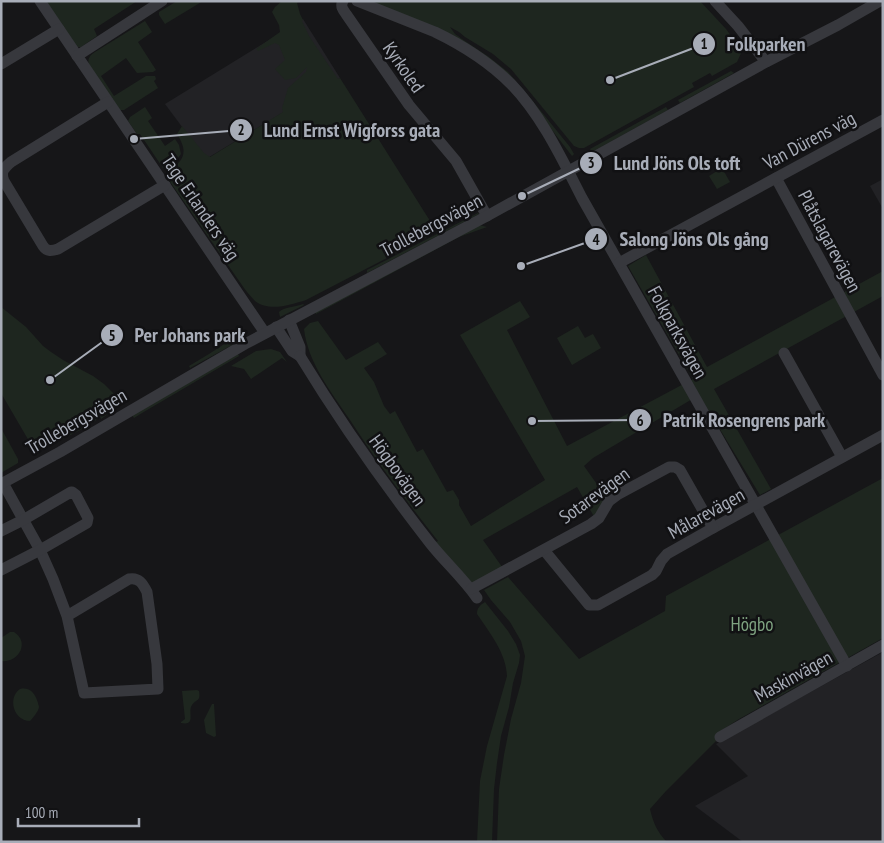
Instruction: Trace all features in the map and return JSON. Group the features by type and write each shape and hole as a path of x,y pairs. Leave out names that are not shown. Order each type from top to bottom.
{"street":[{"name":"Tage Erlanders väg","path":"40,1 265,333"},
{"path":"77,56 162,1"},
{"name":"Folkparksvägen","path":"357,1 442,35 458,44 510,83 524,100 557,150 582,198 847,666"},
{"path":"715,1 738,26 766,62"},
{"name":"Trollebergsvägen","path":"2,484 265,333 487,216 880,1"},
{"name":"Kyrkoled","path":"344,6 373,54 409,105 456,161 487,216"},
{"path":"1,64 59,29"},
{"path":"108,102 11,162 3,170 4,181 43,246 48,251 58,249 165,185"},
{"name":"Van Dürens väg","path":"619,263 883,120"},
{"name":"Plåtslagarevägen","path":"776,178 883,374"},
{"name":"Högbovägen","path":"289,320 300,346 300,356"},
{"name":"Högbovägen","path":"276,327 292,351 300,356 322,393 431,544 474,594"},
{"path":"784,353 842,457"},
{"name":"Målarevägen","path":"544,550 589,605 598,605 652,575 667,554 883,435"},
{"name":"Sotarevägen","path":"474,594 544,550 600,518 609,501 670,467 680,470 713,528"},
{"path":"2,484 40,550 53,579 67,616 84,693 158,689 147,592 139,580 129,579 67,616"},
{"path":"1,531 72,492 76,495 87,516 87,523 1,570"},
{"name":"Maskinvägen","path":"720,737 883,645"}],"shaded area":[{"path":"303,19 340,78 206,159 165,104"},
{"path":"883,179 883,209 870,186"},
{"path":"883,652 883,842 743,842 695,806 748,776 716,744"}],"green space":[{"path":"46,1 137,1 94,29 97,36 81,47 77,47"},
{"path":"177,1 203,1 165,24 159,12"},
{"path":"282,1 299,1 297,3 302,21 309,36 338,79 340,78 437,232 306,300 273,307 255,301 248,293 166,176 166,173 177,165 183,156 183,146 177,134 182,126 204,153 210,157 283,112 282,108 288,88 306,72 307,67 296,78 285,80 275,69 285,60 279,45 275,43 258,51 256,49 280,32 279,25 272,12"},
{"path":"366,1 700,1 726,29 742,51 737,62 712,76 710,73 692,83 694,87 584,148 579,148 574,146 511,69 493,54 450,27 455,34 508,72 570,147 574,154 572,156 521,90 504,72"},
{"path":"145,21 152,32 138,42 156,70 153,72 137,73 126,58 101,76 114,96 146,76 155,76 156,79 154,81 158,88 124,110 120,110 89,65 89,59 93,53"},
{"path":"731,71 734,73 680,103 678,100"},
{"path":"145,107 152,118 148,121 165,146 175,139 179,145 181,154 163,168 140,134 137,134 128,121 130,117"},
{"path":"666,107 668,110 592,152 590,149"},
{"path":"722,168 730,182 717,189 709,176"},
{"path":"479,214 367,273 367,270"},
{"path":"479,225 487,227 459,237 316,314 315,312"},
{"path":"646,255 707,367 883,271 883,296 714,389 771,489 760,495 699,395 593,458 584,466 609,501 596,520 577,487 483,540 505,571 471,589 431,544 438,541 404,497 328,388 310,354 304,329 310,323 318,321 346,360 378,342 387,354 364,368 374,382 384,406 390,414 395,411 417,452 423,449 447,492 453,490 471,526 545,480 460,335 520,301 530,317 507,330 567,446 693,379 628,266"},
{"path":"303,304 280,317 279,312 281,310"},
{"path":"1,307 26,327 43,346 63,360 93,376 122,402 101,419 101,417 36,453 1,393"},
{"path":"578,326 585,338 593,334 601,348 572,365 557,338"},
{"path":"235,337 239,339 234,344 190,368 189,366"},
{"path":"271,349 280,352 287,362 282,358 251,379 244,369 231,366 256,351"},
{"path":"238,354 239,356 134,418 132,415"},
{"path":"1,428 18,459 18,463 1,473"},
{"name":"Högbo","path":"883,478 883,638 719,732 720,737 650,809 656,827 667,842 497,842 499,789 504,755 521,683 525,656 521,641 510,622 484,590 508,577 579,659 665,611 666,596"},
{"path":"485,602 508,631 520,655 501,736 494,789 492,842 477,842 480,781 487,746 507,676 504,659 492,636 477,614 479,607"},
{"path":"10,632 14,632 19,636 22,646 13,659 1,661 1,638"},
{"path":"20,689 32,691 38,703 38,711 30,721 20,717 14,708 14,698"},
{"path":"182,691 199,691 199,697 192,705 190,720 186,723 181,723 185,719"},
{"path":"212,704 214,704 216,736 214,737 206,733 204,720"}],"place":[{"name":"Folkparken","path":"610,80"},
{"name":"Lund Ernst Wigforss gata","path":"134,139"},
{"name":"Lund Jöns Ols toft","path":"522,196"},
{"name":"Salong Jöns Ols gång","path":"521,266"},
{"name":"Per Johans park","path":"50,380"},
{"name":"Patrik Rosengrens park","path":"532,421"}]}
